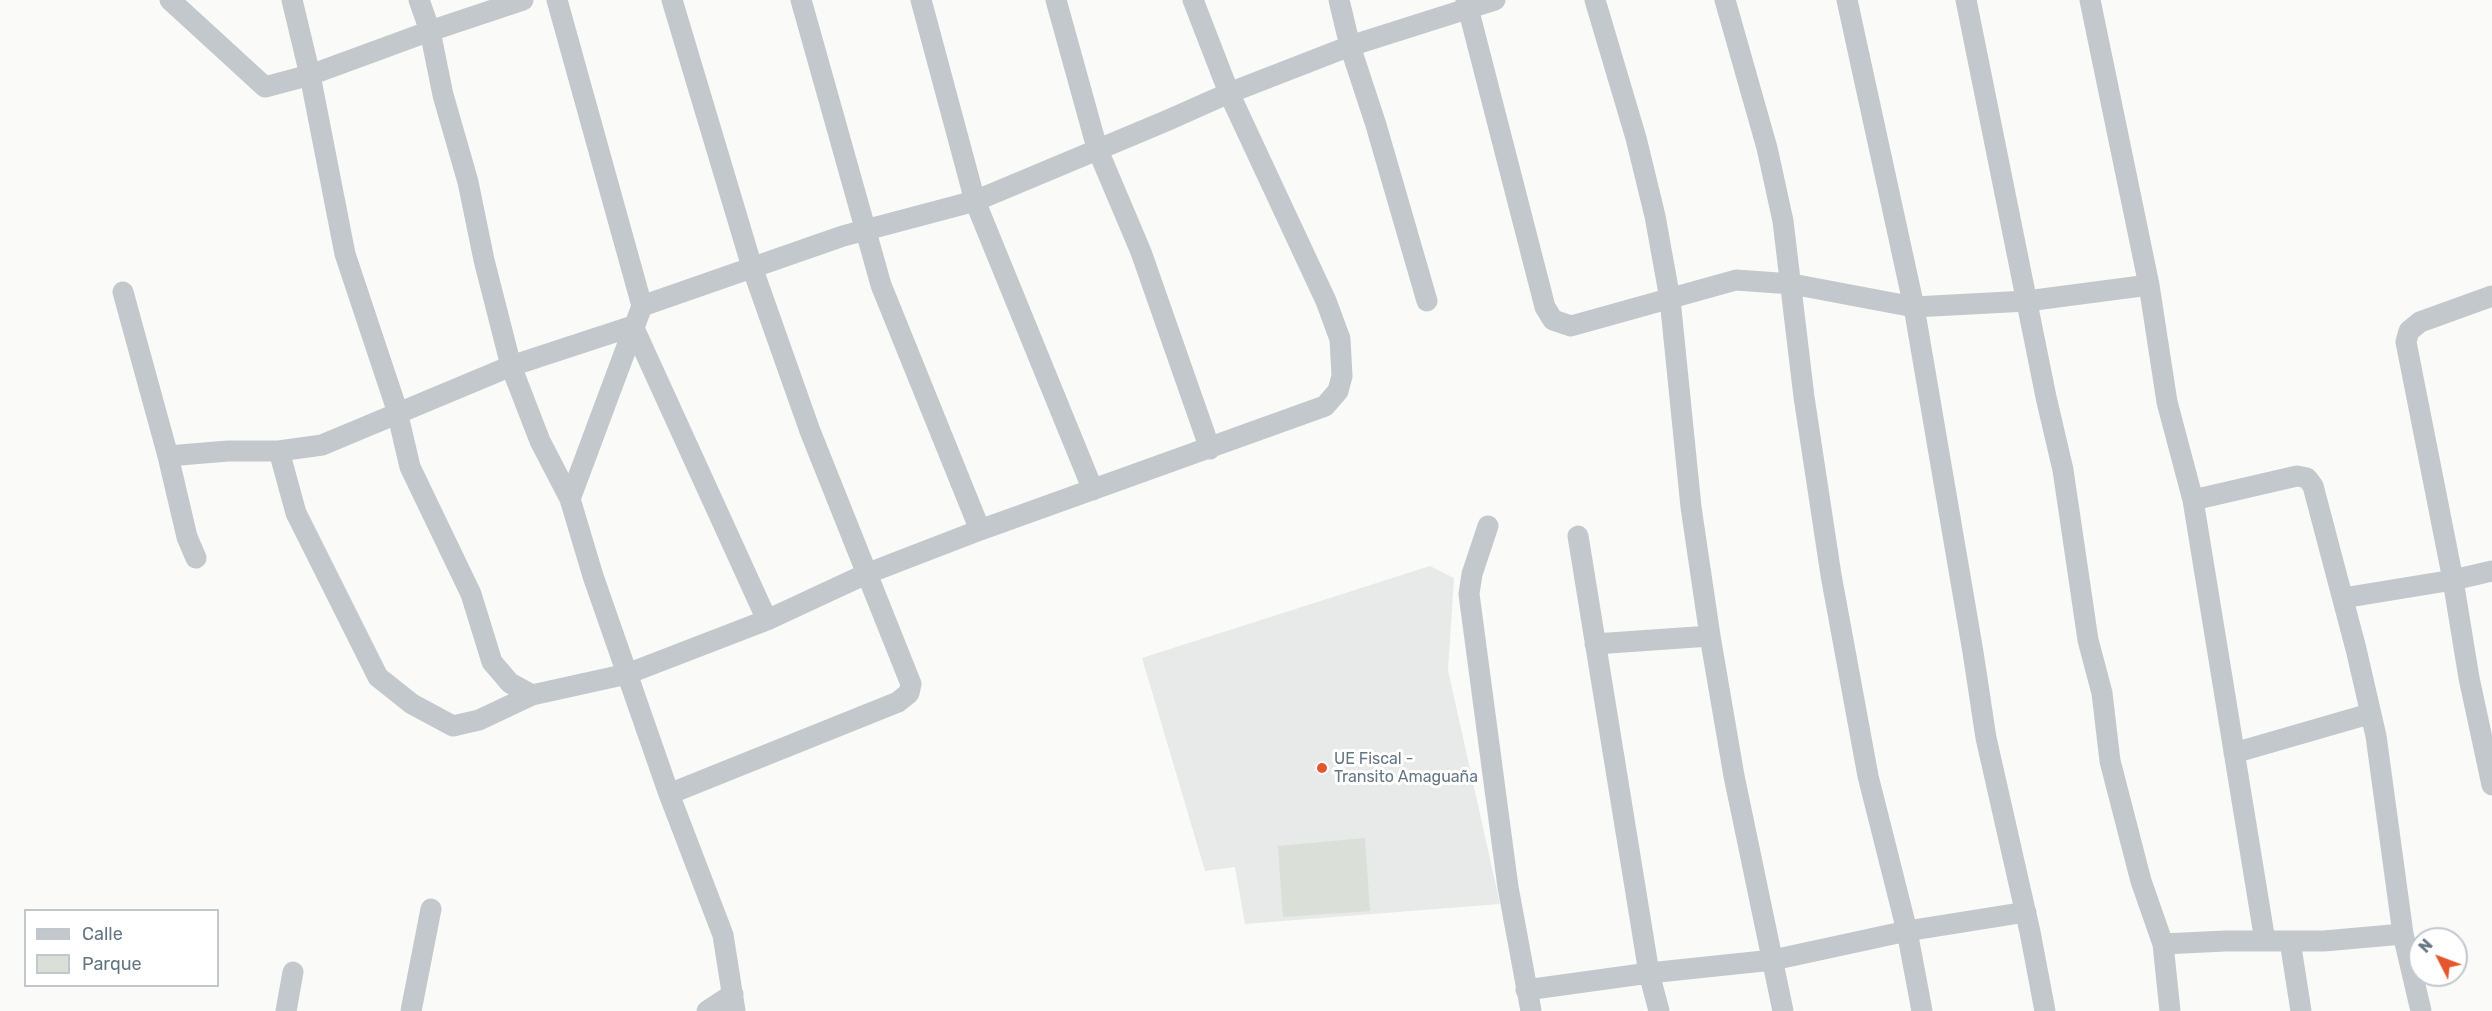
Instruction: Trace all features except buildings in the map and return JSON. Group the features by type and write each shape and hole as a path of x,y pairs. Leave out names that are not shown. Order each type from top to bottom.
{"street":[{"path":"170,0 265,87 310,75 429,31 523,0"},
{"path":"292,0 310,75 345,254 398,415 411,467 471,594 492,662 510,683 532,695"},
{"path":"419,0 468,182 484,260 511,366 540,441 570,499 593,576 669,794 723,935 734,1003 707,1011"},
{"path":"557,0 642,306 570,499"},
{"path":"669,794 898,702 909,693 911,684 810,431 752,267 672,0"},
{"path":"801,0 881,285 980,530"},
{"path":"921,0 975,201 1093,490"},
{"path":"1056,0 1097,148 1141,252 1209,449"},
{"path":"279,451 296,513 378,677 412,704 453,726 479,720 532,695 627,674 767,620 866,574 980,530 1325,406 1338,391 1342,376 1340,339 1326,301 1229,93 1193,0"},
{"path":"1339,0 1350,46 1377,125 1427,301"},
{"path":"642,306 865,229 975,201 1097,148 1166,122 1229,93 1350,46 1467,4 1495,0"},
{"path":"1595,0 1636,138 1655,216 1671,300 1691,507 1710,636 1734,776 1784,1011"},
{"path":"1725,0 1767,148 1783,221 1804,397 1831,575 1868,776 1907,931 1922,1011"},
{"path":"1846,0 1914,307 1986,738 2026,912 2045,1011"},
{"path":"1966,0 2046,398 2063,470 2088,640 2102,693 2110,761 2141,881 2163,944 2170,1011"},
{"path":"2090,0 2149,285 2167,402 2193,500 2265,941"},
{"path":"1467,4 1545,308 1553,320 1571,326 1671,300 1736,279 1792,284 1914,307 2027,301 2149,285"},
{"path":"123,292 168,456 187,537 196,558"},
{"path":"2492,296 2420,321 2409,331 2406,342 2453,580 2469,678 2492,785"},
{"path":"168,456 228,451 279,451 322,445 511,366 633,326"},
{"path":"633,326 767,620"},
{"path":"2193,500 2297,476 2307,478 2313,486 2356,649 2369,714 2376,736 2403,934 2421,1011"},
{"path":"1488,526 1472,574 1469,594 1508,887 1531,1011"},
{"path":"1578,536 1649,973 1659,1011"},
{"path":"2343,598 2453,580 2492,571"},
{"path":"1595,644 1710,636"},
{"path":"2234,753 2369,714"},
{"path":"411,1011 431,909"},
{"path":"1526,990 1649,973 1773,960 1907,931 2026,912"},
{"path":"2163,944 2325,941 2403,934"},
{"path":"2290,941 2301,1011"},
{"path":"286,1011 294,972"}],"shaded area":[{"name":"UE Fiscal - Transito Amaguaña","path":"1430,566 1454,578 1448,670 1500,904 1245,924 1235,867 1205,871 1142,658"}],"green space":[{"path":"1365,838 1370,911 1283,917 1278,846"}],"place":[{"name":"UE Fiscal - Transito Amaguaña","path":"1322,768"}]}
